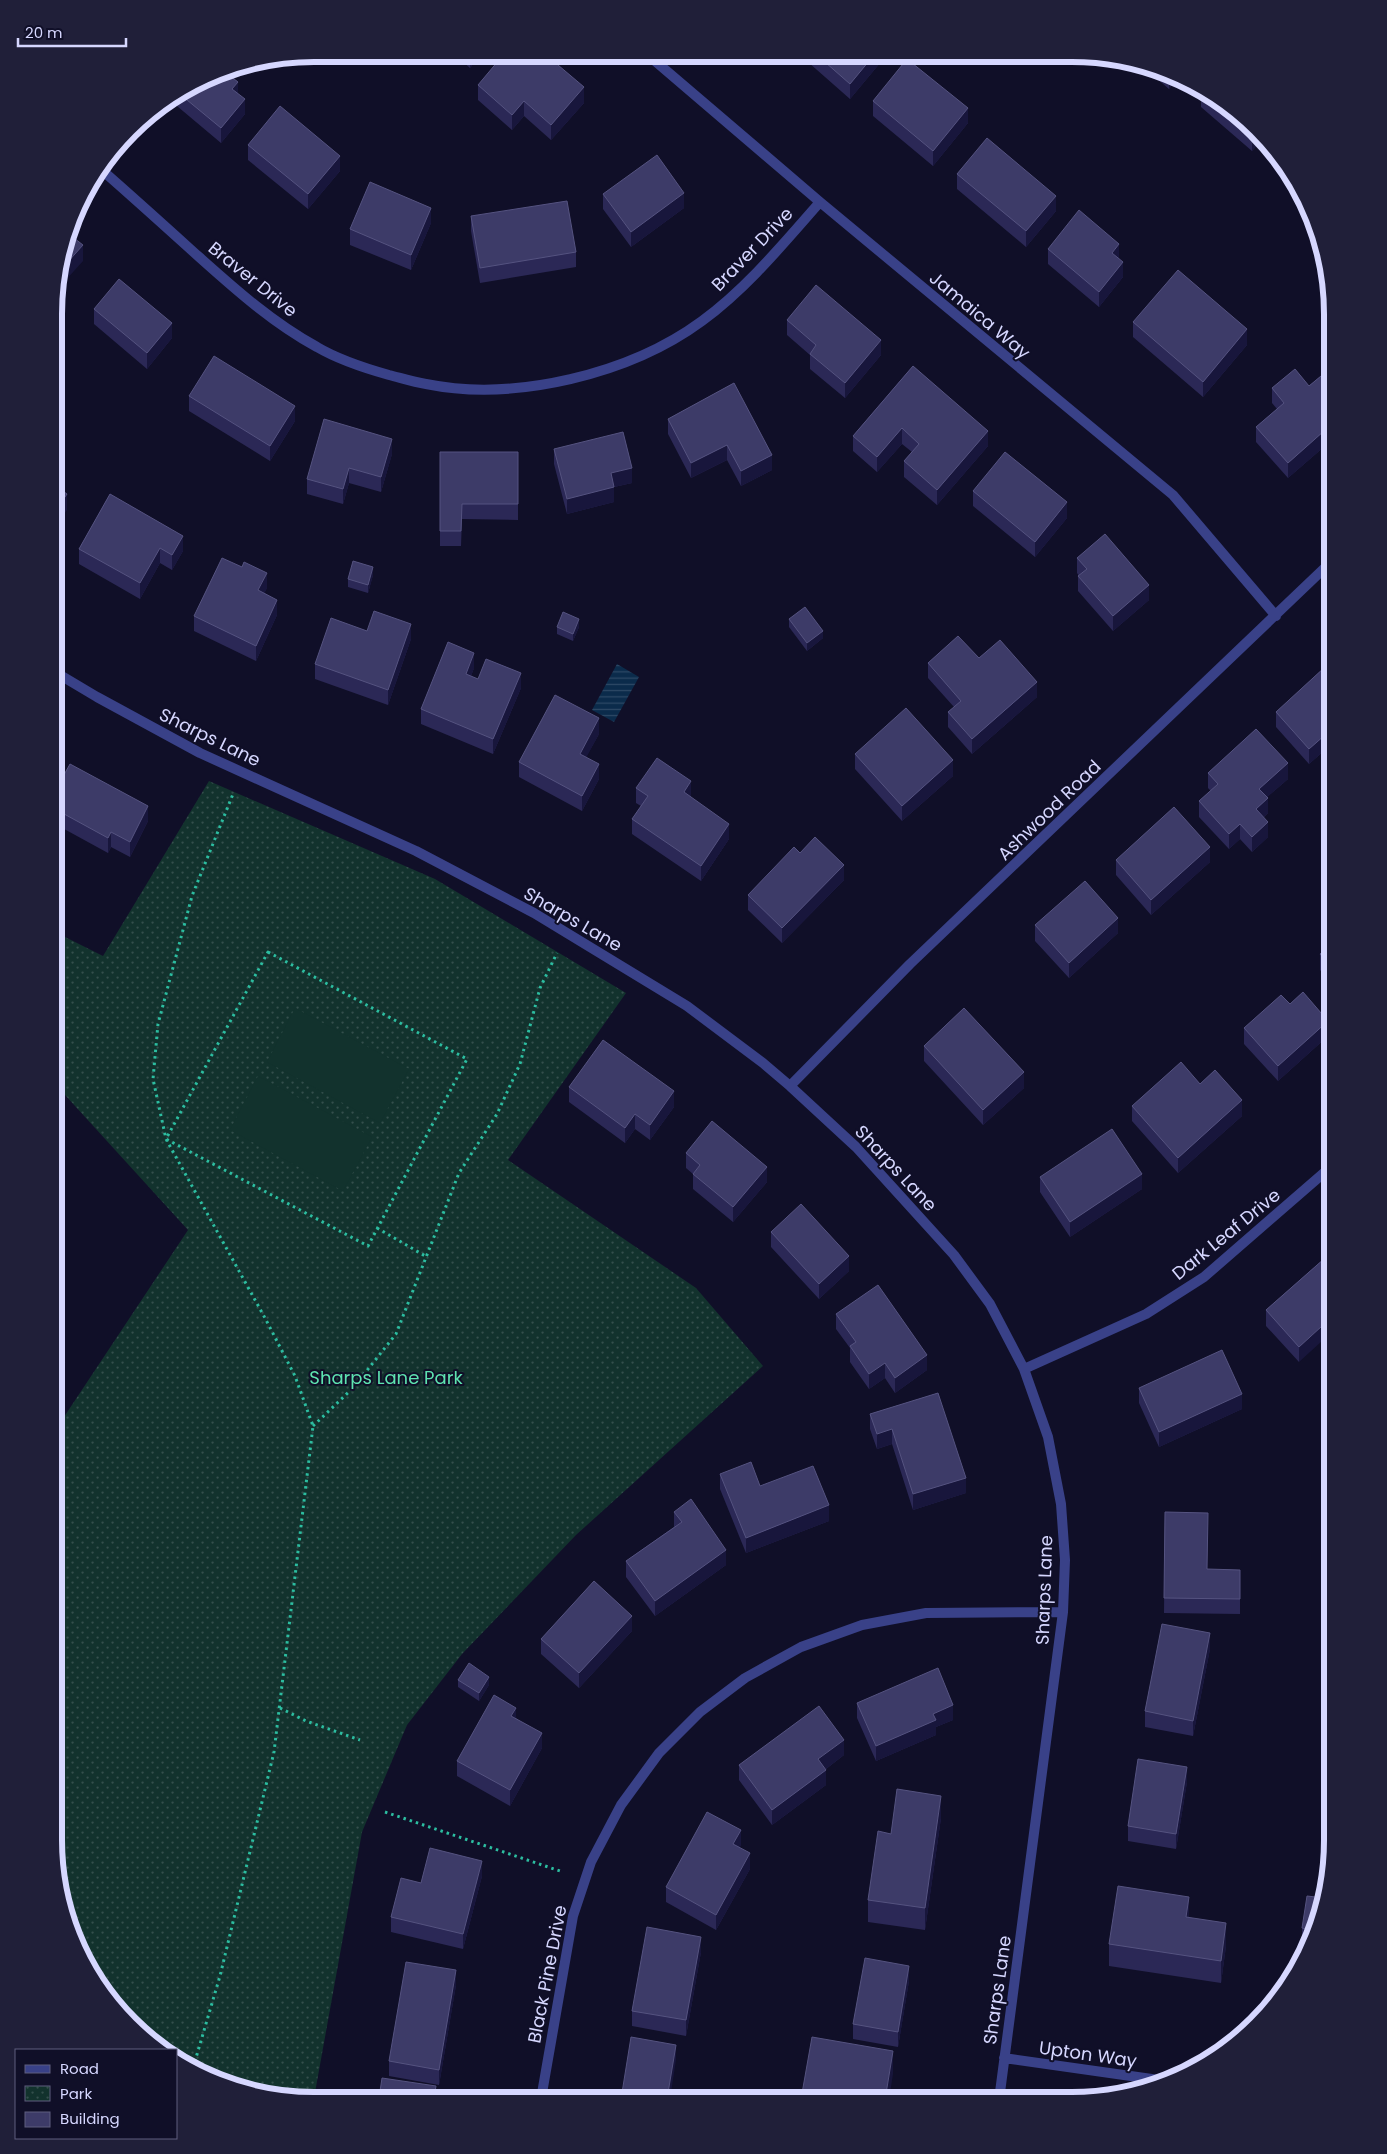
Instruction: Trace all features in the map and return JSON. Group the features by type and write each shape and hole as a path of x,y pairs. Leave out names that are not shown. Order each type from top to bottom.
{"street":[{"name":"Jamaica Way","path":"656,62 820,202 1173,496 1276,616"},
{"name":"Braver Drive","path":"106,174 242,295 269,317 318,348 365,368 427,385 484,390 542,385 561,381 598,372 652,351 702,321 746,284 820,202"},
{"name":"Ashwood Road","path":"790,1086 910,964 1324,569"},
{"name":"Sharps Lane","path":"62,676 97,698 200,753 416,851 534,913 687,1006 763,1063 856,1147 954,1255 990,1304 1024,1369 1048,1437 1062,1504 1065,1560 1064,1612 999,2092"},
{"name":"Dark Leaf Drive","path":"1024,1369 1146,1314 1204,1277 1324,1173"},
{"name":"Black Pine Drive","path":"542,2092 573,1916 591,1862 621,1805 659,1753 700,1712 753,1674 802,1647 862,1625 926,1614 1064,1612"},
{"name":"Upton Way","path":"1004,2058 1150,2079"}],"path":[{"path":"195,2061 220,1976 274,1752 313,1426 291,1368 166,1139 153,1079 158,1024 192,896 242,772"},
{"path":"313,1426 354,1388 396,1334 459,1173 497,1114 520,1064 540,988 566,932"},
{"path":"268,952 467,1060 368,1246 166,1139 268,952"},
{"path":"377,1228 427,1257"},
{"path":"280,1708 306,1721 360,1740"},
{"path":"385,1812 548,1866 585,1881"}],"green space":[{"name":"Sharps Lane Park","path":"209,781 435,879 626,993 508,1160 696,1288 763,1366 576,1535 462,1654 407,1725 362,1832 315,2092 266,2087 218,2072 189,2058 148,2029 125,2006 96,1965 82,1936 67,1888 62,1839 62,1420 188,1230 62,1092 62,936 103,956"},
{"path":"295,1008 409,1069 380,1123 267,1062"},
{"path":"258,1076 372,1137 343,1191 230,1130"}],"water":[{"path":"617,664 639,677 614,722 592,710"}],"building":[{"path":"497,62 554,62 584,87 551,125 524,101 512,115 478,85"},
{"path":"825,62 868,62 850,84"},
{"path":"905,62 911,62 968,108 933,151 873,101"},
{"path":"231,77 238,82 232,89 245,99 221,128 185,98"},
{"path":"280,106 340,156 308,194 248,145"},
{"path":"987,138 1056,196 1026,231 957,174"},
{"path":"657,155 684,193 631,232 603,194"},
{"path":"370,182 431,208 411,255 350,229"},
{"path":"567,201 576,252 480,268 471,216"},
{"path":"1079,210 1119,244 1112,253 1123,262 1099,292 1048,249"},
{"path":"75,239 83,245 68,262"},
{"path":"1178,270 1247,329 1203,382 1133,322"},
{"path":"119,279 172,323 147,353 94,309"},
{"path":"816,285 881,340 845,383 810,354 816,345 787,320"},
{"path":"214,356 295,406 270,446 189,396"},
{"path":"913,366 988,431 937,490 904,461 919,444 902,428 877,457 853,436"},
{"path":"1295,369 1309,386 1324,374 1324,431 1288,463 1256,427 1284,403 1272,388"},
{"path":"734,383 772,455 741,471 727,445 691,463 668,419"},
{"path":"324,419 392,439 381,477 349,468 343,489 307,479"},
{"path":"623,432 632,468 611,473 614,487 567,499 554,449"},
{"path":"440,452 518,452 518,504 462,504 461,531 440,531"},
{"path":"1005,452 1067,502 1035,542 973,491"},
{"path":"62,490 67,494 62,501"},
{"path":"110,494 183,536 172,555 160,548 140,583 79,549"},
{"path":"1105,534 1149,585 1113,616 1078,576 1087,569 1077,558"},
{"path":"222,558 242,567 244,562 267,573 258,590 277,600 256,646 194,616"},
{"path":"353,561 373,567 368,585 348,579"},
{"path":"805,607 823,631 807,643 789,619"},
{"path":"374,611 411,624 388,690 315,664 331,618 367,631"},
{"path":"563,612 579,619 573,634 557,627"},
{"path":"958,636 979,658 1000,640 1037,682 972,739 948,712 961,701 928,663"},
{"path":"448,642 474,653 466,674 478,679 486,659 521,673 493,739 421,709"},
{"path":"1324,668 1324,736 1309,749 1276,712"},
{"path":"555,695 599,718 580,754 599,764 582,796 519,762"},
{"path":"906,708 953,760 902,806 855,754"},
{"path":"1256,729 1288,763 1259,789 1268,798 1256,809 1268,822 1252,837 1240,824 1229,834 1199,801 1218,784 1208,773"},
{"path":"657,758 691,781 684,792 729,824 701,866 632,819 648,796 636,788"},
{"path":"70,764 148,806 130,842 111,832 108,838 62,813 62,778"},
{"path":"1174,807 1210,847 1151,900 1116,860"},
{"path":"815,837 844,865 782,928 748,895 794,847 800,853"},
{"path":"1085,881 1118,918 1069,963 1035,925"},
{"path":"1324,951 1324,959 1320,954"},
{"path":"1303,992 1324,1016 1324,1025 1278,1066 1244,1028 1281,995 1290,1004"},
{"path":"964,1008 1024,1072 983,1110 924,1046"},
{"path":"603,1040 674,1091 650,1125 635,1114 625,1128 569,1087"},
{"path":"1181,1062 1200,1084 1215,1070 1242,1100 1178,1158 1132,1106"},
{"path":"712,1121 767,1167 733,1207 693,1174 700,1165 686,1153"},
{"path":"1112,1129 1142,1174 1070,1222 1040,1177"},
{"path":"801,1204 849,1256 819,1284 771,1232"},
{"path":"1324,1259 1324,1324 1299,1347 1266,1310"},
{"path":"878,1285 927,1355 895,1378 885,1363 869,1374 850,1346 856,1342 836,1314"},
{"path":"1222,1350 1242,1394 1159,1432 1139,1388"},
{"path":"938,1393 966,1478 913,1494 892,1429 877,1434 870,1414"},
{"path":"751,1462 760,1486 813,1466 829,1505 746,1538 720,1474"},
{"path":"691,1499 726,1550 655,1601 626,1561 682,1522 674,1512"},
{"path":"1165,1512 1208,1513 1207,1569 1240,1570 1240,1599 1164,1598"},
{"path":"594,1581 632,1616 579,1673 541,1639"},
{"path":"1162,1624 1210,1633 1193,1721 1145,1711"},
{"path":"469,1663 489,1677 479,1693 458,1680"},
{"path":"938,1668 953,1705 933,1714 936,1720 876,1746 857,1703"},
{"path":"494,1695 516,1708 511,1716 542,1733 510,1790 457,1761"},
{"path":"819,1706 844,1740 818,1759 826,1770 772,1810 739,1765"},
{"path":"1138,1759 1187,1767 1176,1834 1128,1826"},
{"path":"897,1789 941,1796 925,1908 868,1900 878,1831 891,1834"},
{"path":"707,1812 741,1830 733,1844 750,1853 716,1915 666,1887"},
{"path":"430,1848 482,1861 463,1934 391,1917 401,1878 421,1883"},
{"path":"1118,1886 1189,1897 1186,1917 1226,1923 1221,1961 1109,1944"},
{"path":"1307,1896 1318,1897 1308,1929 1302,1928"},
{"path":"647,1927 701,1937 686,2020 632,2011"},
{"path":"865,1958 909,1966 898,2032 853,2024"},
{"path":"406,1962 456,1970 439,2070 389,2061"},
{"path":"631,2037 676,2045 668,2092 622,2092"},
{"path":"812,2037 893,2051 886,2092 802,2092"},
{"path":"382,2078 436,2086 435,2092 380,2092"}]}
